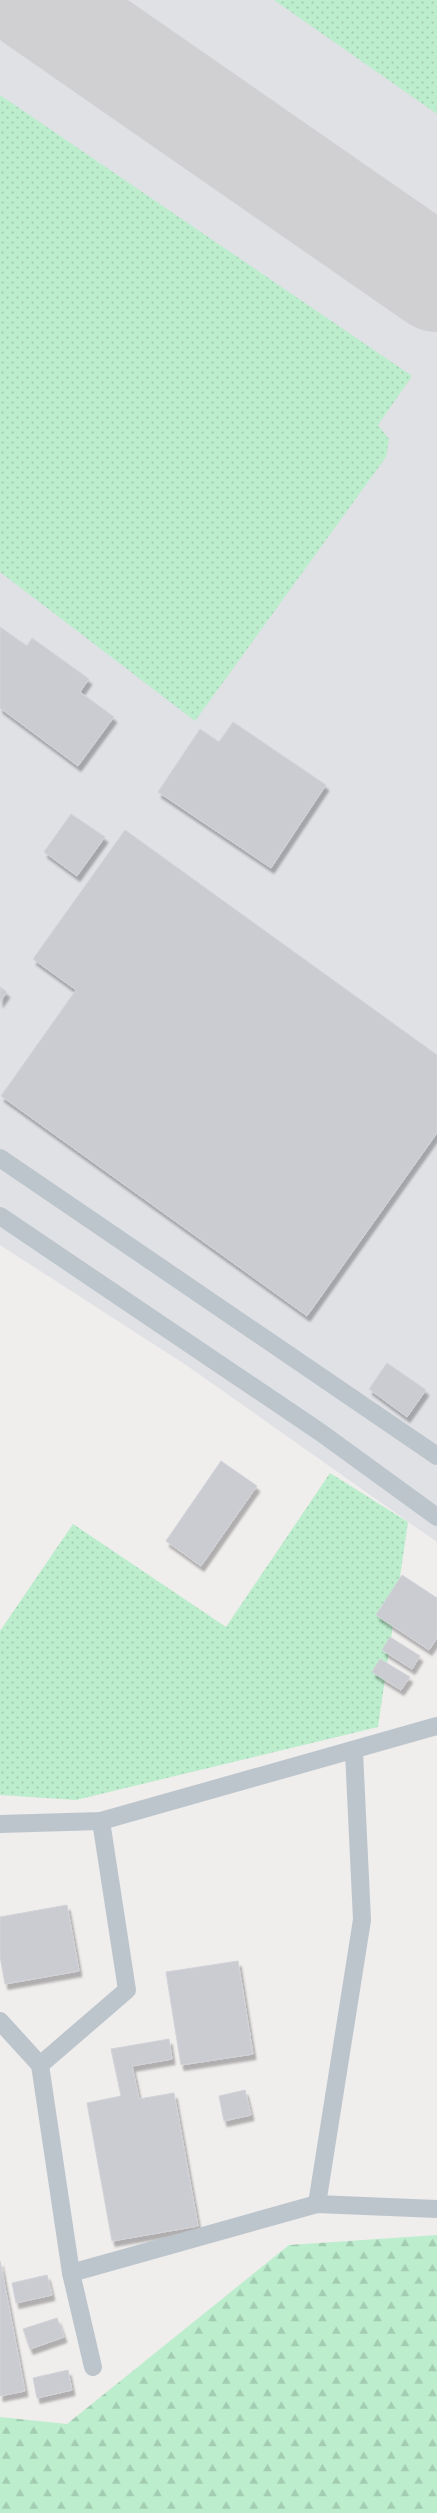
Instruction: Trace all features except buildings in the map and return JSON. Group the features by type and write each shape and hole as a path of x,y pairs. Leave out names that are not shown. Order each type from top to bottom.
{"lane":[{"path":"0,1158 437,1456"},
{"path":"0,1216 320,1432 437,1517"},
{"path":"0,1824 101,1821 354,1752 437,1726"},
{"path":"317,2204 362,1920 354,1752"},
{"path":"40,2065 127,1990 101,1821"},
{"path":"0,2021 40,2065 71,2273 93,2367"},
{"path":"71,2273 317,2204 437,2209"}],"shaded area":[{"path":"0,0 437,0 437,1542 186,1365 0,1245"}],"green space":[{"path":"274,0 437,0 437,114"},
{"path":"0,95 412,376 378,425 389,439 386,457 195,721 0,572"},
{"path":"330,1473 408,1522 378,1727 76,1800 0,1795 0,1631 73,1524 226,1627"},
{"path":"437,2235 437,2513 0,2513 0,2417 67,2424 289,2245"}],"taxiway":[{"path":"35,0 437,279"}]}
